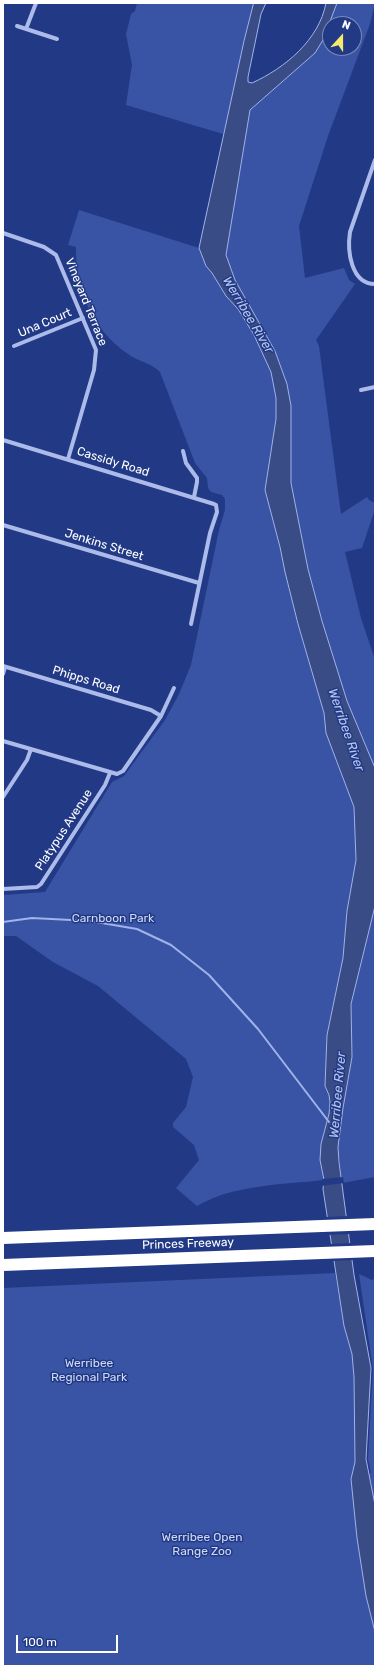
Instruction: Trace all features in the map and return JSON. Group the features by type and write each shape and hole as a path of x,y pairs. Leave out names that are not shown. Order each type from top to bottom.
{"highway":[{"name":"Princes Freeway","path":"3,1238 375,1224"},
{"name":"Princes Freeway","path":"3,1265 375,1251"}],"street":[{"path":"26,29 36,3"},
{"path":"17,26 57,38"},
{"path":"375,160 350,232 349,245 352,262 356,273 366,282 375,284"},
{"name":"Vineyard Terrace","path":"3,233 44,246 56,255 96,350 97,359 68,459"},
{"name":"Una Court","path":"14,346 83,318"},
{"path":"360,390 375,387"},
{"name":"Cassidy Road","path":"3,440 212,502 216,506 216,512 199,584"},
{"path":"184,451 186,463 197,482 194,496"},
{"name":"Jenkins Street","path":"3,525 199,584"},
{"path":"190,624 199,584"},
{"path":"3,674 4,667"},
{"name":"Phipps Road","path":"4,667 151,710 161,716"},
{"path":"3,741 117,774 123,771 161,716 174,688"},
{"path":"3,797 26,760 31,749"},
{"name":"Platypus Avenue","path":"3,889 37,887 41,884 105,785 110,773"}],"green space":[{"path":"137,3 254,3 223,134 126,105 132,65 126,34 131,14 135,11"},
{"path":"337,3 375,3 370,24 362,45 362,16 332,16"},
{"path":"322,42 322,56 358,56 328,136 299,226 305,278 344,268 349,280 355,284 316,340 319,346 341,514 367,497 375,503 375,509 362,548 345,552 361,618 375,660 375,768 347,701 322,621 308,569 291,483 291,406 287,384 275,351 235,280 226,255 250,110 315,53"},
{"name":"Carnboon Park","path":"79,210 199,248 206,266 226,296 238,309 254,335 271,372 276,398 276,419 265,490 298,624 324,713 326,733 354,807 356,860 347,911 343,958 327,1035 325,1086 330,1095 330,1102 329,1114 321,1144 324,1180 243,1189 227,1193 197,1206 176,1188 199,1160 194,1145 173,1127 173,1123 186,1107 193,1077 186,1059 98,986 53,962 16,936 3,936 3,895 45,892 112,782 124,776 165,720 179,694 191,665 219,530 225,510 225,499 222,495 211,492 208,488 207,478 195,463 160,372 153,366 132,356 115,344 95,320 88,307 76,263 76,247 68,245"},
{"path":"375,906 375,1177 342,1183 338,1147 352,1057 351,1004"},
{"path":"335,1273 344,1326 352,1354 354,1377 355,1462 352,1479 371,1473 368,1459 373,1369 359,1274 372,1280 375,1278 375,1666 3,1666 3,1288"}],"water":[{"name":"Werribee River","path":"254,3 266,3 261,14 248,77 248,82 252,83 288,61 299,51 316,29 322,16 322,42 315,53 250,110 226,255 235,280 275,351 287,384 291,406 291,483 308,569 322,621 347,701 375,768 375,906 351,1004 352,1057 338,1147 354,1275 371,1368 366,1459 375,1505 375,1632 366,1596 357,1538 351,1479 355,1462 354,1377 352,1354 344,1326 320,1160 321,1144 329,1114 330,1102 325,1086 327,1035 343,958 347,911 356,860 354,807 326,733 324,713 298,624 265,490 276,419 276,398 271,372 254,335 238,309 226,296 206,266 199,248 244,41"},
{"path":"326,3 337,3 332,16 322,16"}],"pier":[{"path":"343,1177 344,1183 321,1186 322,1179"},
{"path":"349,1216 351,1234 327,1235 325,1217"},
{"path":"352,1243 354,1260 331,1261 329,1244"}],"waterway":[{"name":"Werribee River","path":"3,922 32,918 90,921 137,929 171,945 209,975 258,1029 329,1122"}],"park label":[{"name":"Werribee Regional Park","path":"89,1371"},
{"name":"Werribee Open Range Zoo","path":"202,1545"}]}
